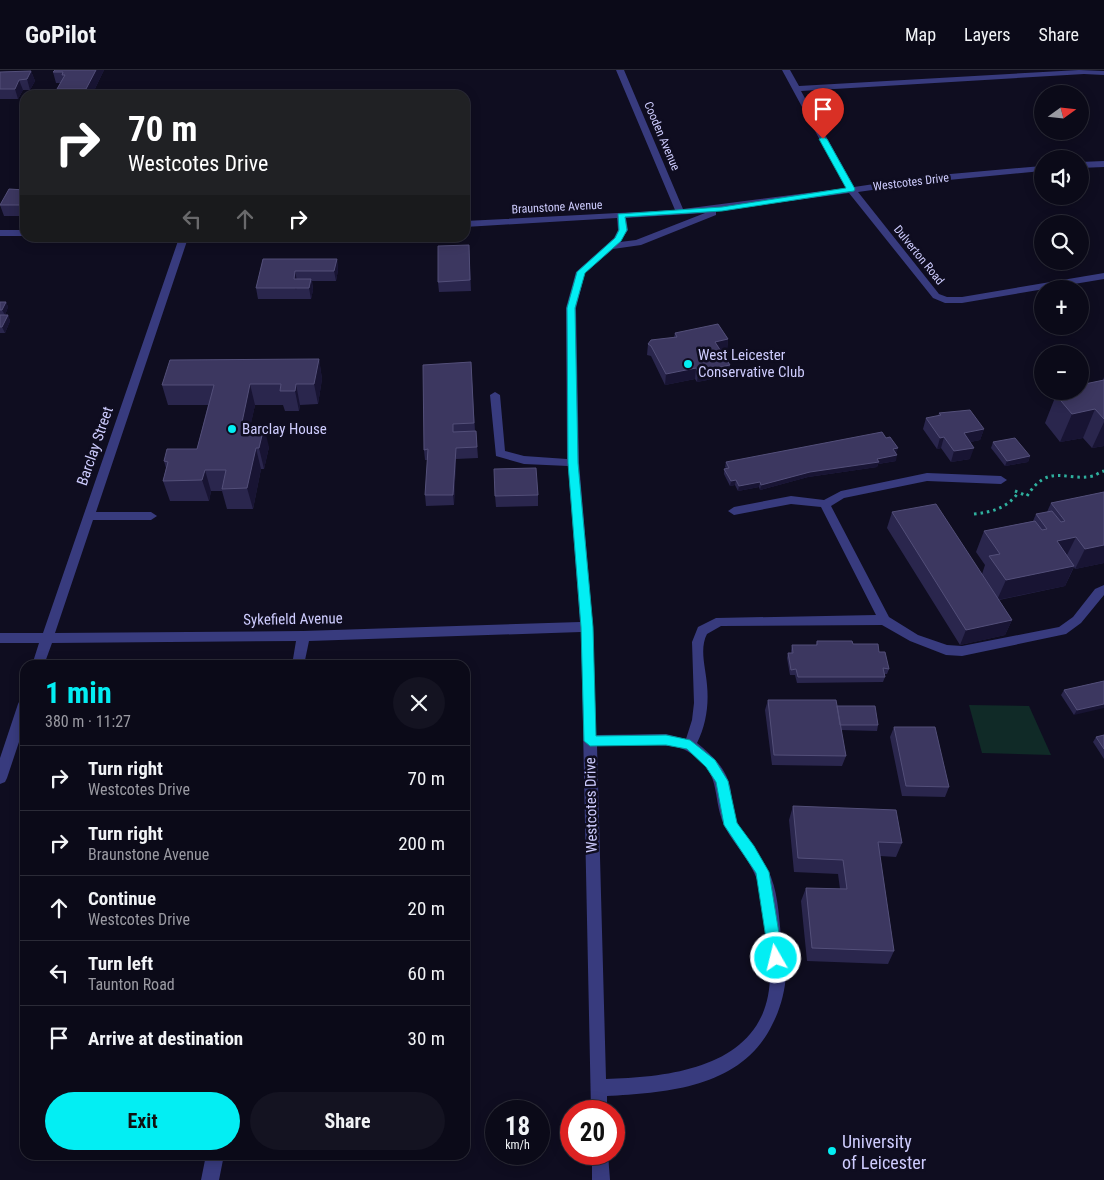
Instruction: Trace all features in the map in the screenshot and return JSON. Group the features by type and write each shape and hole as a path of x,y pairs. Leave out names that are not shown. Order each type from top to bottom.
{"street":[{"name":"Cooden Avenue","path":"620,70 680,212"},
{"name":"Dulverton Road","path":"786,70 851,189 936,296 945,300 962,300 1104,276"},
{"path":"796,89 1083,71 1104,73"},
{"path":"1089,165 1104,164"},
{"name":"Westcotes Drive","path":"680,212 722,209 928,179 1034,169"},
{"name":"Westcotes Drive","path":"612,246 638,243 722,209"},
{"name":"Braunstone Avenue","path":"470,224 680,212"},
{"name":"Westcotes Drive","path":"599,1100 587,627 573,463 571,308 581,272 594,259 612,246 623,230 621,215"},
{"path":"0,233 20,233"},
{"name":"Barclay Street","path":"40,660 182,242"},
{"path":"495,394 500,453 524,460 573,463"},
{"path":"734,510 788,500 807,499 825,504 841,495 927,477 1001,480"},
{"path":"825,504 832,520 873,590 884,620"},
{"path":"89,516 151,516"},
{"path":"690,745 698,729 701,709 702,686 697,647 699,635 706,627 720,621 884,620 914,638 946,650 962,652 1062,631 1076,620 1099,592 1104,590"},
{"name":"Sykefield Avenue","path":"0,638 303,636 587,627"},
{"path":"299,660 303,636"},
{"path":"0,778 20,719"},
{"path":"590,741 666,740 690,745 710,764 722,781 731,825 750,850 762,872 778,974 773,1008 761,1036 738,1057 709,1072 678,1082 644,1087 598,1088"},
{"path":"210,1180 214,1160"},
{"path":"600,1165 601,1180"}],"path":[{"path":"1001,480 1018,493 1027,496 1036,483 1055,475 1092,476 1104,471"},
{"path":"974,514 1002,508 1010,503 1018,493"}],"green space":[{"path":"969,705 1029,706 1051,755 982,753"}],"building":[{"path":"55,70 96,70 86,89 57,89 65,75 62,75 63,72 53,72"},
{"path":"31,71 27,79 19,80 15,89 0,89 0,72"},
{"path":"9,189 20,190 20,205 0,205"},
{"path":"469,245 470,280 438,282 438,246"},
{"path":"263,259 337,259 334,271 295,271 294,279 311,279 309,288 256,288"},
{"path":"0,302 6,302 2,310 0,310"},
{"path":"0,315 8,315 2,327 0,327"},
{"name":"West Leicester Conservative Club","path":"718,324 728,339 715,342 730,365 698,372 696,368 666,374 651,346 648,344 651,340 677,337 675,333"},
{"path":"319,359 314,384 296,384 295,391 280,391 281,384 250,384 241,427 264,427 259,448 256,448 247,488 222,489 226,470 205,470 202,480 163,481 168,462 164,461 167,449 197,449 214,385 162,385 170,360"},
{"path":"471,362 474,423 453,424 453,432 476,431 477,447 456,448 453,495 425,495 428,449 424,450 423,365"},
{"path":"1104,380 1104,419 1095,409 1072,414 1060,400 1089,400 1089,383"},
{"path":"970,410 984,429 964,433 974,448 954,451 944,437 940,438 926,418 941,415 939,413"},
{"path":"882,432 886,438 890,437 898,448 893,449 897,455 877,459 879,462 810,472 761,485 760,482 739,486 736,480 731,481 724,469 729,468 726,462"},
{"path":"1015,438 1030,456 1007,461 993,442"},
{"path":"536,468 538,495 495,496 494,469"},
{"path":"1104,492 1104,545 1085,549 1076,537 1057,541 1074,566 1006,580 989,556 1000,554 984,531 1035,521 1042,530 1047,529 1036,514 1052,511 1061,522 1065,521 1051,503"},
{"path":"936,504 1012,620 966,630 892,512"},
{"path":"817,641 852,641 853,644 878,644 879,652 885,652 889,669 883,668 885,677 798,677 796,669 791,670 788,653 793,653 792,645 817,645"},
{"path":"1104,681 1104,704 1077,710 1064,690"},
{"path":"768,700 836,700 846,756 774,755"},
{"path":"837,706 875,706 878,725 840,725"},
{"path":"894,727 935,727 949,787 906,786"},
{"path":"1104,735 1104,749 1096,737"},
{"path":"793,806 896,810 902,843 878,842 894,951 812,948 806,888 847,889 843,860 798,858"}],"place":[{"name":"West Leicester Conservative Club","path":"688,364"},
{"name":"Barclay House","path":"232,429"},
{"name":"University of Leicester","path":"832,1151"}],"route":[{"path":"776,958 762,872 750,850 731,825 724,800 722,781 710,764 690,745 666,740 590,741 587,627 573,463 571,308 581,272 594,259 612,246 623,230 621,215 722,209 851,189 823,139"}]}
